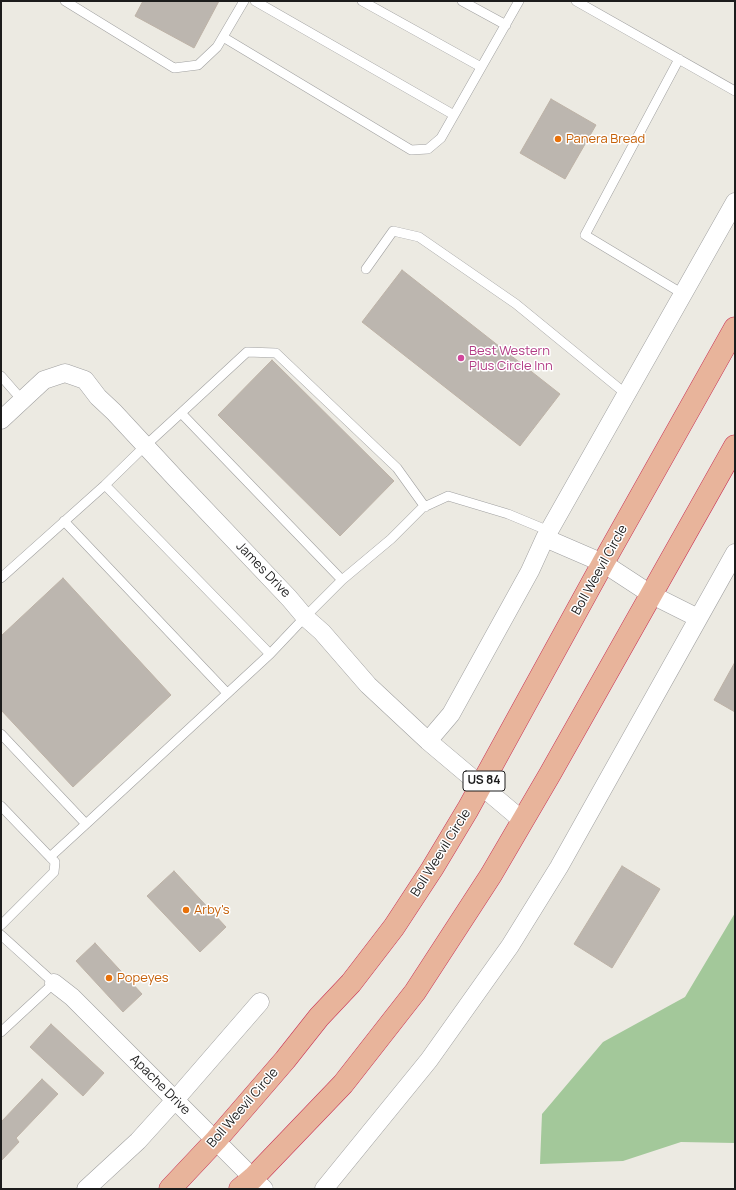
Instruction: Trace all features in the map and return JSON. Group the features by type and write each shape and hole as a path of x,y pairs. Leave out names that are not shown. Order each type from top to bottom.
{"highway":[{"name":"Boll Weevil Circle","path":"170,1189 216,1140 285,1060 319,1017 351,983 394,927 432,869 481,786 603,563 735,328"},
{"path":"253,1185 343,1084 401,1012 415,992 491,875 523,822 735,446"}],"street":[{"path":"428,741 451,714 530,571 547,534 735,202"},
{"name":"James Drive","path":"1,420 44,380 65,373 84,380 98,397 114,412 305,617 322,632 368,684 428,741 523,822"},
{"path":"547,534 603,563 652,595 698,618"},
{"path":"324,1189 429,1060 510,946 559,867 735,553"},
{"name":"Apache Drive","path":"54,983 72,997 216,1140 253,1185"},
{"path":"86,1189 138,1141 260,1002"}],"lane":[{"path":"65,1 174,68 198,65 217,47 244,1"},
{"path":"256,1 454,115"},
{"path":"362,1 481,68"},
{"path":"462,1 506,25"},
{"path":"222,38 411,150 428,149 441,138 519,1"},
{"path":"576,1 735,91"},
{"path":"679,60 585,235 683,294"},
{"path":"366,269 393,231 419,237 516,304 626,394"},
{"path":"1,578 105,485 145,446 248,352 276,353 397,468 425,507"},
{"path":"1,376 22,400"},
{"path":"181,413 342,580"},
{"path":"105,485 270,654"},
{"path":"50,857 270,654 342,580 391,539 422,508 448,496 508,514 547,534"},
{"path":"64,521 227,693"},
{"path":"1,734 86,824"},
{"path":"1,806 55,862 54,872 1,925"},
{"path":"1,935 54,983 1,1032"}],"green space":[{"path":"735,913 735,1143 681,1142 623,1161 540,1164 542,1114 603,1042 685,997"}],"building":[{"path":"143,1 219,1 194,48 135,16"},
{"name":"Panera Bread","path":"551,99 596,125 565,179 520,153"},
{"name":"Best Western Plus Circle Inn","path":"402,270 560,394 520,446 362,322"},
{"path":"272,360 394,481 340,536 218,415"},
{"path":"63,578 171,695 73,787 1,710 1,636"},
{"path":"735,662 735,712 714,700"},
{"path":"622,866 660,889 612,968 574,944"},
{"path":"174,871 226,927 200,952 147,896"},
{"name":"Popeyes","path":"95,943 142,994 123,1012 76,961"},
{"path":"51,1024 104,1073 83,1096 30,1047"},
{"path":"42,1079 58,1094 16,1138 19,1142 1,1161 1,1122"}],"place":[{"name":"Panera Bread","path":"558,139"},
{"name":"Best Western Plus Circle Inn","path":"461,358"},
{"name":"Arby's","path":"186,910"},
{"name":"Popeyes","path":"109,978"}]}
